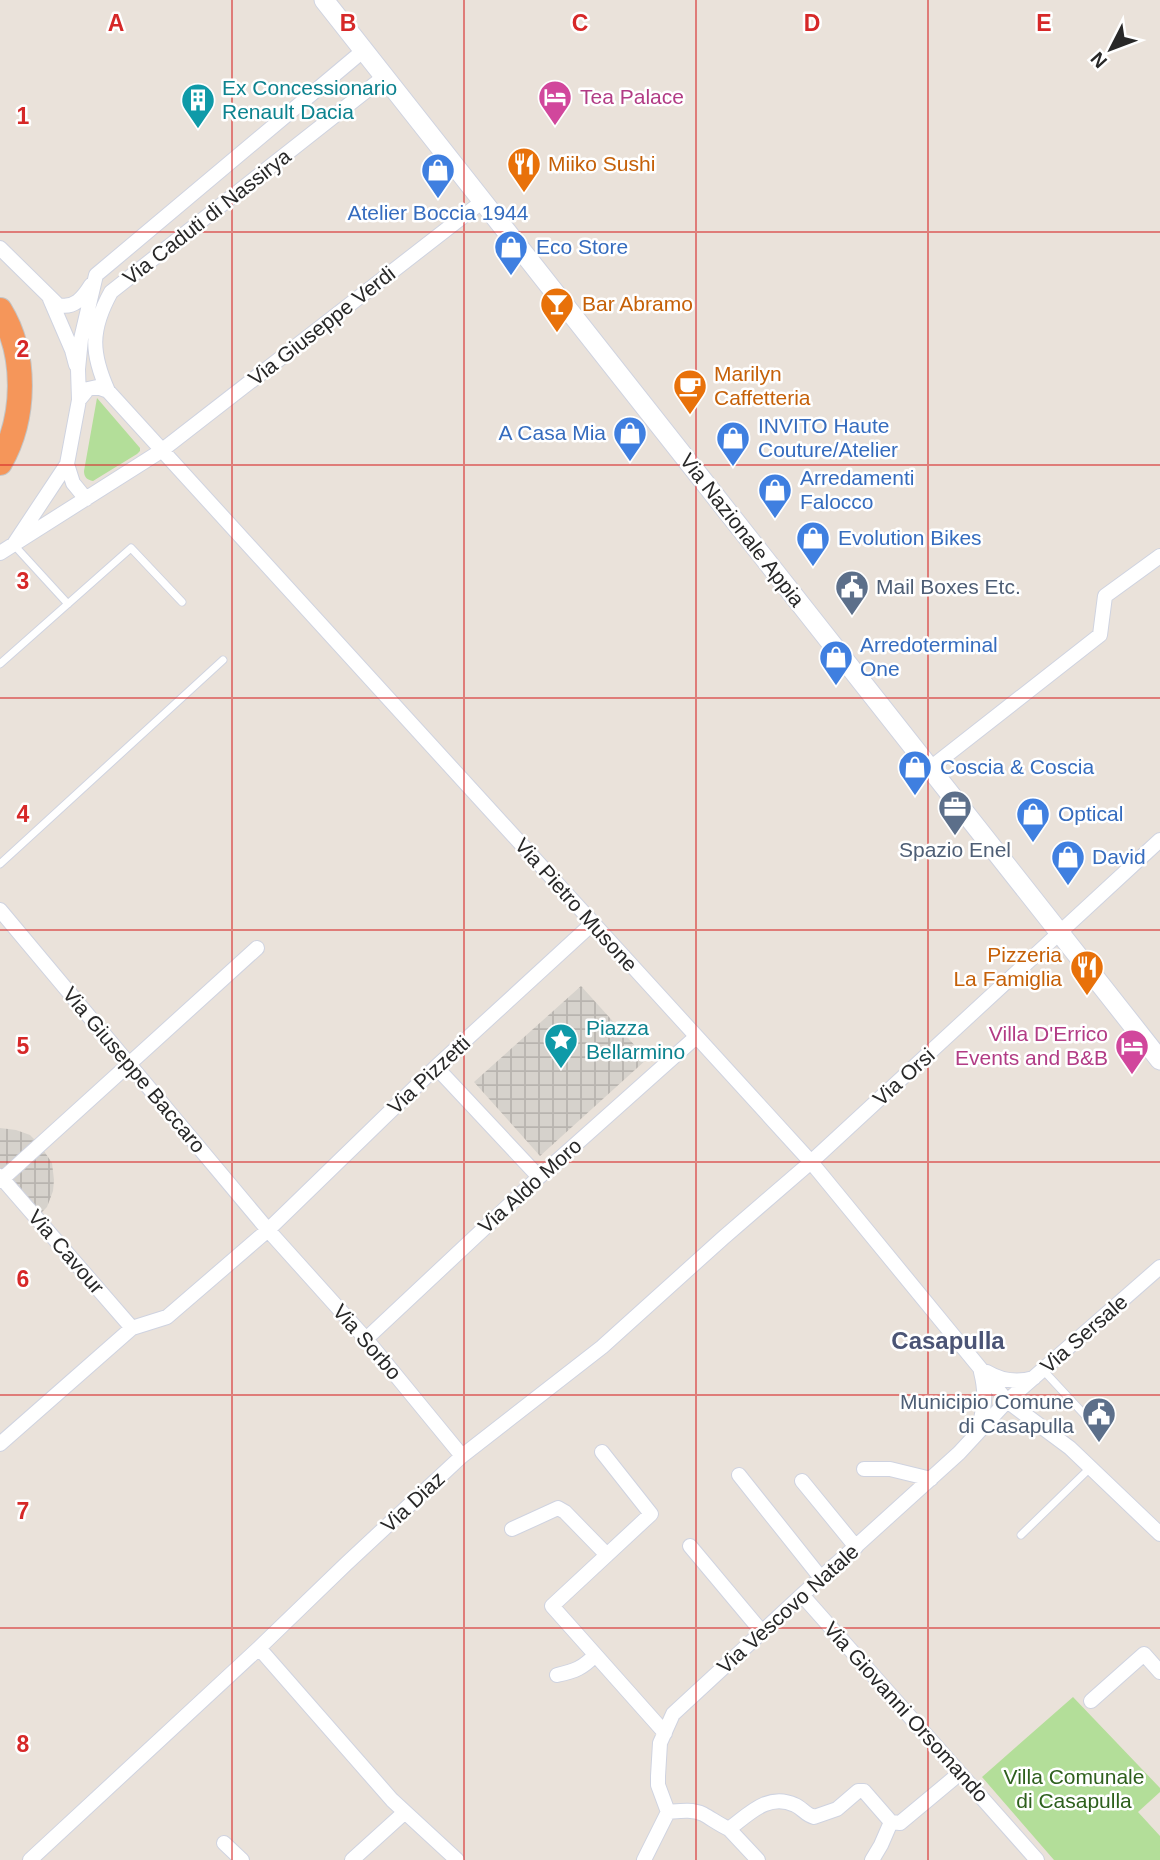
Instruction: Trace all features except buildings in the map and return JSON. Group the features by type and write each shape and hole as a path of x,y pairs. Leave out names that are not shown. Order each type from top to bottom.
{"highway":[{"path":"0,310 14,340 20,380 12,433 0,463"}],"main road":[{"name":"Via Nazionale Appia","path":"324,0 1160,1060"}],"street":[{"name":"Via Caduti di Nassirya","path":"79,400 81,339 96,275 364,50"},
{"name":"Via Caduti di Nassirya","path":"89,304 111,292 385,76"},
{"name":"Via Giuseppe Verdi","path":"161,451 483,201"},
{"path":"0,248 58,305 66,307 89,304"},
{"name":"Via Caduti di Nassirya","path":"49,298 78,369"},
{"name":"Via Caduti di Nassirya","path":"89,304 98,369 108,391"},
{"path":"14,544 67,464 79,400 88,389 97,387 108,391"},
{"name":"Via Pietro Musone","path":"108,391 811,1162 1007,1401 1070,1448 1160,1534"},
{"path":"0,553 161,451"},
{"path":"67,464 73,483 86,499"},
{"path":"929,769 1100,635 1105,596 1160,556"},
{"name":"Via Orsi","path":"811,1162 1160,840"},
{"name":"Via Giuseppe Baccaro","path":"0,910 268,1230"},
{"name":"Via Pizzetti","path":"132,1328 167,1317 268,1230 436,1067 593,923"},
{"path":"1,1179 257,948"},
{"name":"Via Aldo Moro","path":"366,1339 539,1177 696,1037"},
{"path":"436,1067 539,1177"},
{"name":"Via Diaz","path":"30,1860 462,1456 602,1347 811,1162"},
{"name":"Via Cavour","path":"1,1179 132,1328"},
{"name":"Via Sorbo","path":"268,1230 366,1339 462,1456"},
{"name":"Via Sersale","path":"1007,1401 1160,1267"},
{"path":"0,1444 132,1328"},
{"path":"978,1434 985,1405 985,1389 980,1368"},
{"name":"Via Pietro Musone","path":"980,1368 997,1378 1010,1381 1026,1380 1038,1374"},
{"name":"Via Vescovo Natale","path":"668,1812 657,1785 660,1743 673,1714 959,1454 1007,1401"},
{"path":"602,1452 652,1514 552,1606 664,1733"},
{"path":"864,1469 890,1468 931,1479"},
{"path":"739,1475 821,1578"},
{"path":"802,1481 856,1546"},
{"path":"512,1529 558,1508 607,1555"},
{"path":"690,1546 762,1632"},
{"name":"Via Giovanni Orsomando","path":"802,1595 1037,1860"},
{"path":"259,1648 392,1800 457,1860"},
{"path":"1091,1701 1144,1654 1160,1672"},
{"path":"557,1675 577,1670 595,1655"},
{"path":"729,1829 762,1804 772,1801 795,1805 814,1817 837,1808 858,1791 864,1791 891,1822 900,1823 960,1773"},
{"path":"644,1860 668,1812 690,1810 704,1814 729,1829 758,1860"},
{"path":"352,1860 405,1812"},
{"path":"872,1860 891,1822"},
{"path":"224,1843 242,1860"}],"lane":[{"path":"14,544 68,604"},
{"path":"0,664 131,548 182,602"},
{"path":"0,864 223,660"},
{"path":"1038,1374 1095,1426"},
{"path":"1021,1535 1091,1468"}],"green space":[{"path":"97,398 140,451 93,481 86,478 84,471"},
{"name":"Villa Comunale di Casapulla","path":"1073,1697 1160,1788 1160,1792 1138,1812 1160,1836 1160,1860 1054,1860 982,1777"}],"shaded area":[{"name":"Piazza Bellarmino","path":"581,986 647,1059 540,1156 474,1082"},
{"path":"0,1128 30,1135 52,1163 53,1191 47,1207 37,1217 0,1176"}],"place":[{"name":"Tea Palace","path":"555,127"},
{"name":"Ex Concessionario Renault Dacia","path":"198,130"},
{"name":"Miiko Sushi","path":"524,194"},
{"name":"Atelier Boccia 1944","path":"438,200"},
{"name":"Eco Store","path":"511,277"},
{"name":"Bar Abramo","path":"557,334"},
{"name":"Marilyn Caffetteria","path":"690,416"},
{"name":"A Casa Mia","path":"630,463"},
{"name":"INVITO Haute Couture/Atelier","path":"733,468"},
{"name":"Arredamenti Falocco","path":"775,520"},
{"name":"Evolution Bikes","path":"813,568"},
{"name":"Mail Boxes Etc.","path":"852,617"},
{"name":"Arredoterminal One","path":"836,687"},
{"name":"Coscia & Coscia","path":"915,797"},
{"name":"Spazio Enel","path":"955,837"},
{"name":"Optical","path":"1033,844"},
{"name":"David","path":"1068,887"},
{"name":"Pizzeria La Famiglia","path":"1087,997"},
{"name":"Piazza Bellarmino","path":"561,1070"},
{"name":"Villa D'Errico Events and B&B","path":"1132,1076"},
{"name":"Municipio Comune di Casapulla","path":"1099,1444"}],"district":[{"name":"Casapulla","path":"948,1341"}]}
